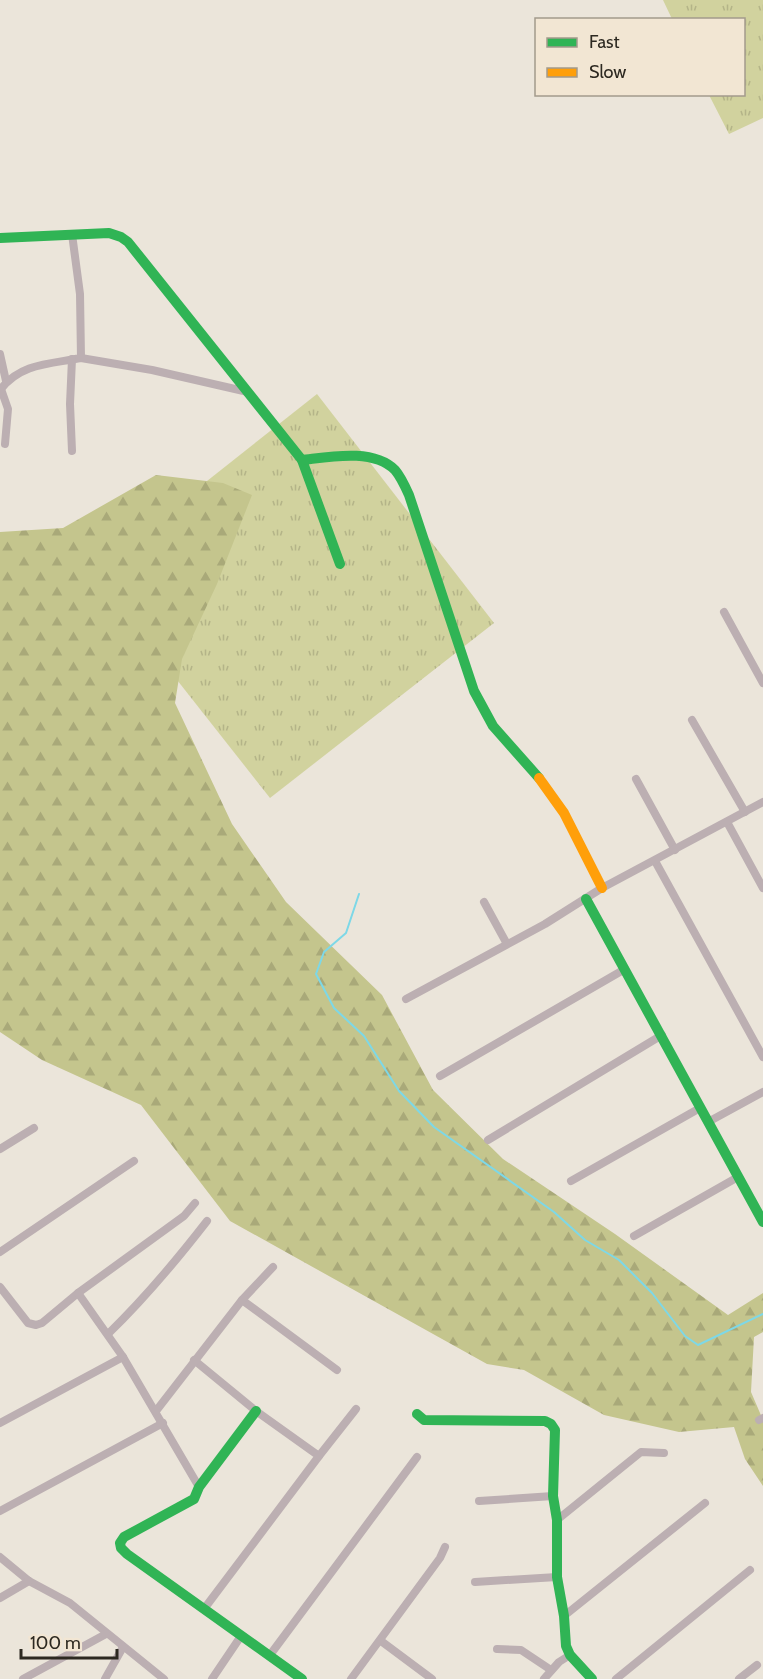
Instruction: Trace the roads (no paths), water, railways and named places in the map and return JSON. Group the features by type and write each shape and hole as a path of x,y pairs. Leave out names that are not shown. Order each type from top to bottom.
{"street":[{"path":"0,238 109,233 128,242 302,460 340,564"},
{"path":"72,234 80,294 77,359 70,404 72,451"},
{"path":"0,354 6,381"},
{"path":"5,444 8,409 0,389 6,381 26,368 77,359 152,370 249,393"},
{"path":"302,460 334,455 355,457 382,463 392,468 400,477 409,495 474,691 485,714 497,732 530,766 551,793 602,888"},
{"path":"724,612 763,683"},
{"path":"692,720 745,812"},
{"path":"636,779 675,850"},
{"path":"405,999 507,944 602,888 763,802"},
{"path":"727,822 763,888"},
{"path":"655,861 763,1057"},
{"path":"586,899 763,1222"},
{"path":"484,902 507,944"},
{"path":"440,1076 625,969"},
{"path":"488,1140 662,1035"},
{"path":"708,1122 763,1092"},
{"path":"571,1181 700,1108"},
{"path":"0,1149 34,1128"},
{"path":"0,1252 134,1161"},
{"path":"634,1236 738,1177"},
{"path":"0,1287 28,1323 36,1325 42,1323 78,1293 184,1216 195,1203"},
{"path":"108,1334 139,1304 207,1221"},
{"path":"156,1411 242,1300 273,1267"},
{"path":"78,1293 123,1357 199,1487"},
{"path":"242,1300 337,1370"},
{"path":"0,1423 123,1357"},
{"path":"194,1360 256,1411 319,1456"},
{"path":"204,1609 356,1409"},
{"path":"256,1411 199,1487 194,1499 124,1537 120,1543 121,1548 127,1554 302,1679"},
{"path":"417,1414 424,1420 545,1421 555,1430 553,1496 557,1520 557,1577 564,1616 566,1646 570,1655 592,1679"},
{"path":"0,1511 163,1423"},
{"path":"557,1520 641,1452 664,1453"},
{"path":"270,1655 417,1457"},
{"path":"479,1501 553,1496"},
{"path":"564,1616 705,1503"},
{"path":"351,1679 381,1641 440,1558 445,1547"},
{"path":"0,1557 29,1581 70,1603 164,1679"},
{"path":"616,1679 750,1570"},
{"path":"475,1582 557,1577"},
{"path":"0,1599 29,1581"},
{"path":"23,1679 106,1634"},
{"path":"212,1679 241,1636"},
{"path":"381,1641 432,1679"},
{"path":"105,1679 123,1647"},
{"path":"497,1649 521,1650 551,1670"},
{"path":"544,1679 551,1670 570,1655"},
{"path":"739,1679 757,1665"}],"waterway":[{"path":"359,894 346,933 324,952 316,974 334,1008 364,1036 399,1091 434,1127 554,1212 585,1240 619,1260 652,1293 685,1336 698,1345 763,1314"}]}
